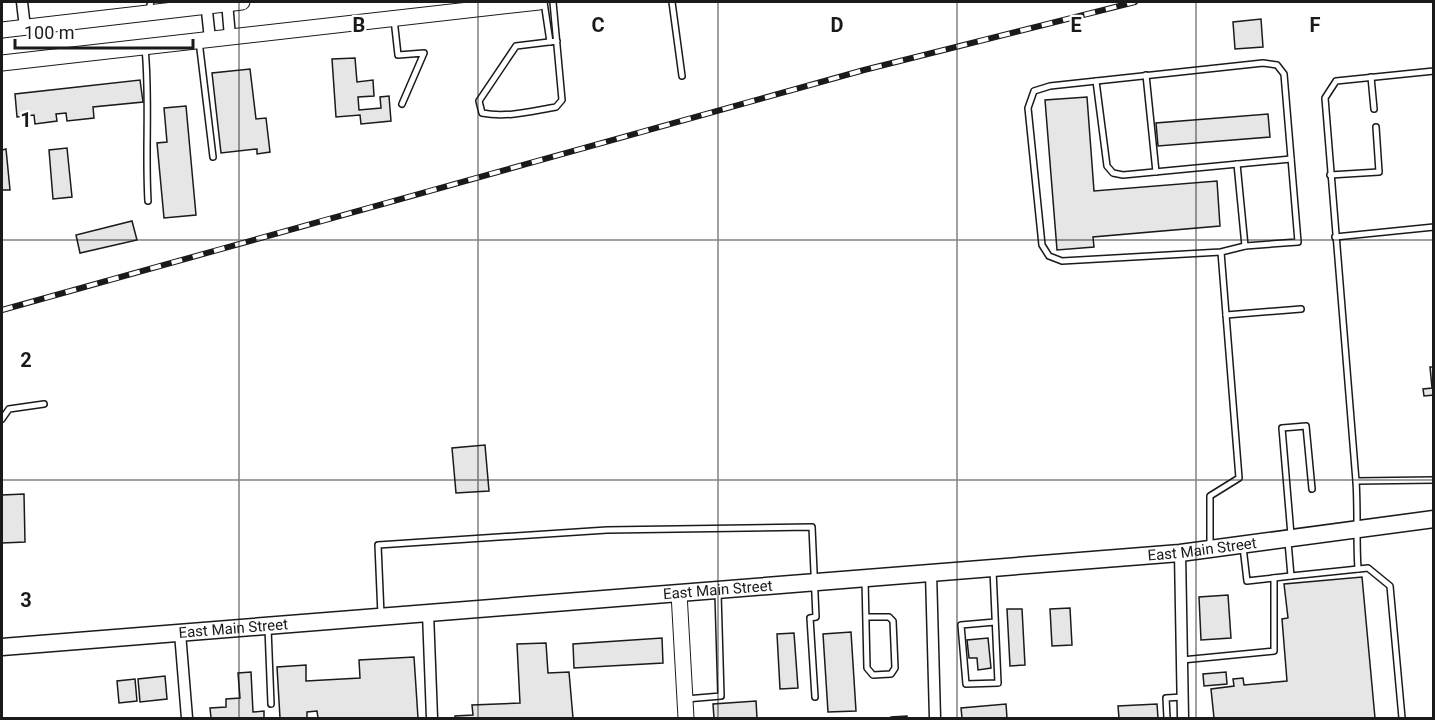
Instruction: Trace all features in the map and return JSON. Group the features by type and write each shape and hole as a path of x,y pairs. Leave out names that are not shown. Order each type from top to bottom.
{"main road":[{"path":"2,30 206,3 232,2"},
{"path":"2,63 539,2"},
{"path":"130,13 153,3"},
{"name":"East Main Street","path":"2,647 1180,554 1359,527 1434,519"},
{"path":"680,593 686,718"}],"street":[{"path":"22,2 25,28"},
{"path":"230,37 232,2"},
{"path":"205,39 206,3"},
{"path":"1180,554 1183,718"},
{"path":"931,573 935,718"},
{"path":"428,613 432,718"},
{"path":"180,633 187,718"}],"lane":[{"path":"544,2 550,42"},
{"path":"553,2 557,41 562,100 556,107 497,116 482,113 479,101 516,46 557,41"},
{"path":"672,2 682,76"},
{"path":"394,18 398,55 424,53 402,104"},
{"path":"205,39 213,157"},
{"path":"145,47 149,94 145,153 148,201"},
{"path":"1263,63 1277,64 1284,74 1298,242 1245,246 1221,252 1062,261 1049,256 1042,246 1028,108 1034,91 1050,86 1146,75 1263,63"},
{"path":"1358,569 1356,544 1359,527 1356,481 1325,98 1336,81 1434,71"},
{"path":"1146,75 1156,172"},
{"path":"1371,77 1374,109"},
{"path":"1096,81 1107,166 1113,173 1123,175 1291,159"},
{"path":"1330,175 1379,172 1376,127"},
{"path":"1237,164 1245,246"},
{"path":"1335,237 1434,227"},
{"path":"1210,549 1210,496 1239,478 1221,252"},
{"path":"1226,315 1301,309"},
{"path":"2,419 9,409 44,404"},
{"path":"1291,576 1282,428 1306,426 1312,489"},
{"path":"1356,481 1434,480"},
{"path":"381,617 378,545 607,530 812,527 816,616 810,618 815,697"},
{"path":"1243,544 1247,581 1368,568 1390,586 1402,718"},
{"path":"993,568 998,683 966,684 961,624 995,622"},
{"path":"1182,660 1274,651 1274,578"},
{"path":"865,579 867,668 873,675 891,674 895,668 893,621 889,617 866,617"},
{"path":"685,699 721,696 718,590"},
{"path":"268,626 272,704"},
{"path":"1167,718 1166,698 1183,697"}],"building":[{"path":"1261,19 1263,47 1235,49 1233,22"},
{"path":"355,58 357,82 373,80 374,96 358,97 359,110 381,108 380,97 389,96 391,121 361,124 360,115 336,117 332,59"},
{"path":"250,69 256,119 266,118 270,152 257,154 257,149 221,153 212,73"},
{"path":"140,80 143,102 93,107 94,118 67,121 66,113 56,114 57,121 35,124 34,115 17,117 15,94"},
{"path":"1087,97 1094,191 1217,181 1220,226 1093,237 1094,247 1057,250 1045,100"},
{"path":"186,106 196,215 164,218 157,143 167,142 164,108"},
{"path":"1268,114 1270,137 1158,146 1156,123"},
{"path":"67,148 72,197 53,199 49,150"},
{"path":"6,149 10,190 2,190 2,150"},
{"path":"132,221 137,240 80,253 76,235"},
{"path":"1430,367 1434,367 1434,395 1424,396 1423,389 1432,388"},
{"path":"485,445 489,491 456,493 452,448"},
{"path":"24,494 25,542 2,543 2,495"},
{"path":"1362,577 1375,718 1214,718 1211,689 1234,686 1233,679 1243,678 1244,685 1287,681 1282,619 1288,618 1284,584"},
{"path":"1228,595 1231,638 1201,640 1199,597"},
{"path":"1070,608 1072,645 1052,646 1050,609"},
{"path":"1007,609 1022,609 1025,665 1010,666"},
{"path":"851,632 856,711 828,712 823,634"},
{"path":"794,633 798,688 780,689 777,634"},
{"path":"662,638 663,663 574,668 573,644"},
{"path":"988,638 991,668 978,670 977,658 969,658 967,640"},
{"path":"546,643 548,673 569,672 573,718 455,718 455,716 473,715 472,705 520,703 517,644"},
{"path":"414,657 418,718 318,718 317,711 307,712 307,718 280,718 277,667 306,665 306,681 360,678 359,660"},
{"path":"251,672 253,712 264,711 264,718 211,718 210,708 226,707 226,699 240,698 238,673"},
{"path":"1226,672 1227,684 1204,686 1203,674"},
{"path":"165,676 167,699 140,702 138,679"},
{"path":"135,679 137,701 119,703 117,681"},
{"path":"756,701 757,718 714,718 713,704"},
{"path":"1006,704 1007,718 962,718 961,708"},
{"path":"1157,704 1158,718 1119,718 1118,706"},
{"path":"907,716 907,718 891,718 891,717"}],"railway":[{"path":"2,310 864,70 1135,2"}]}
